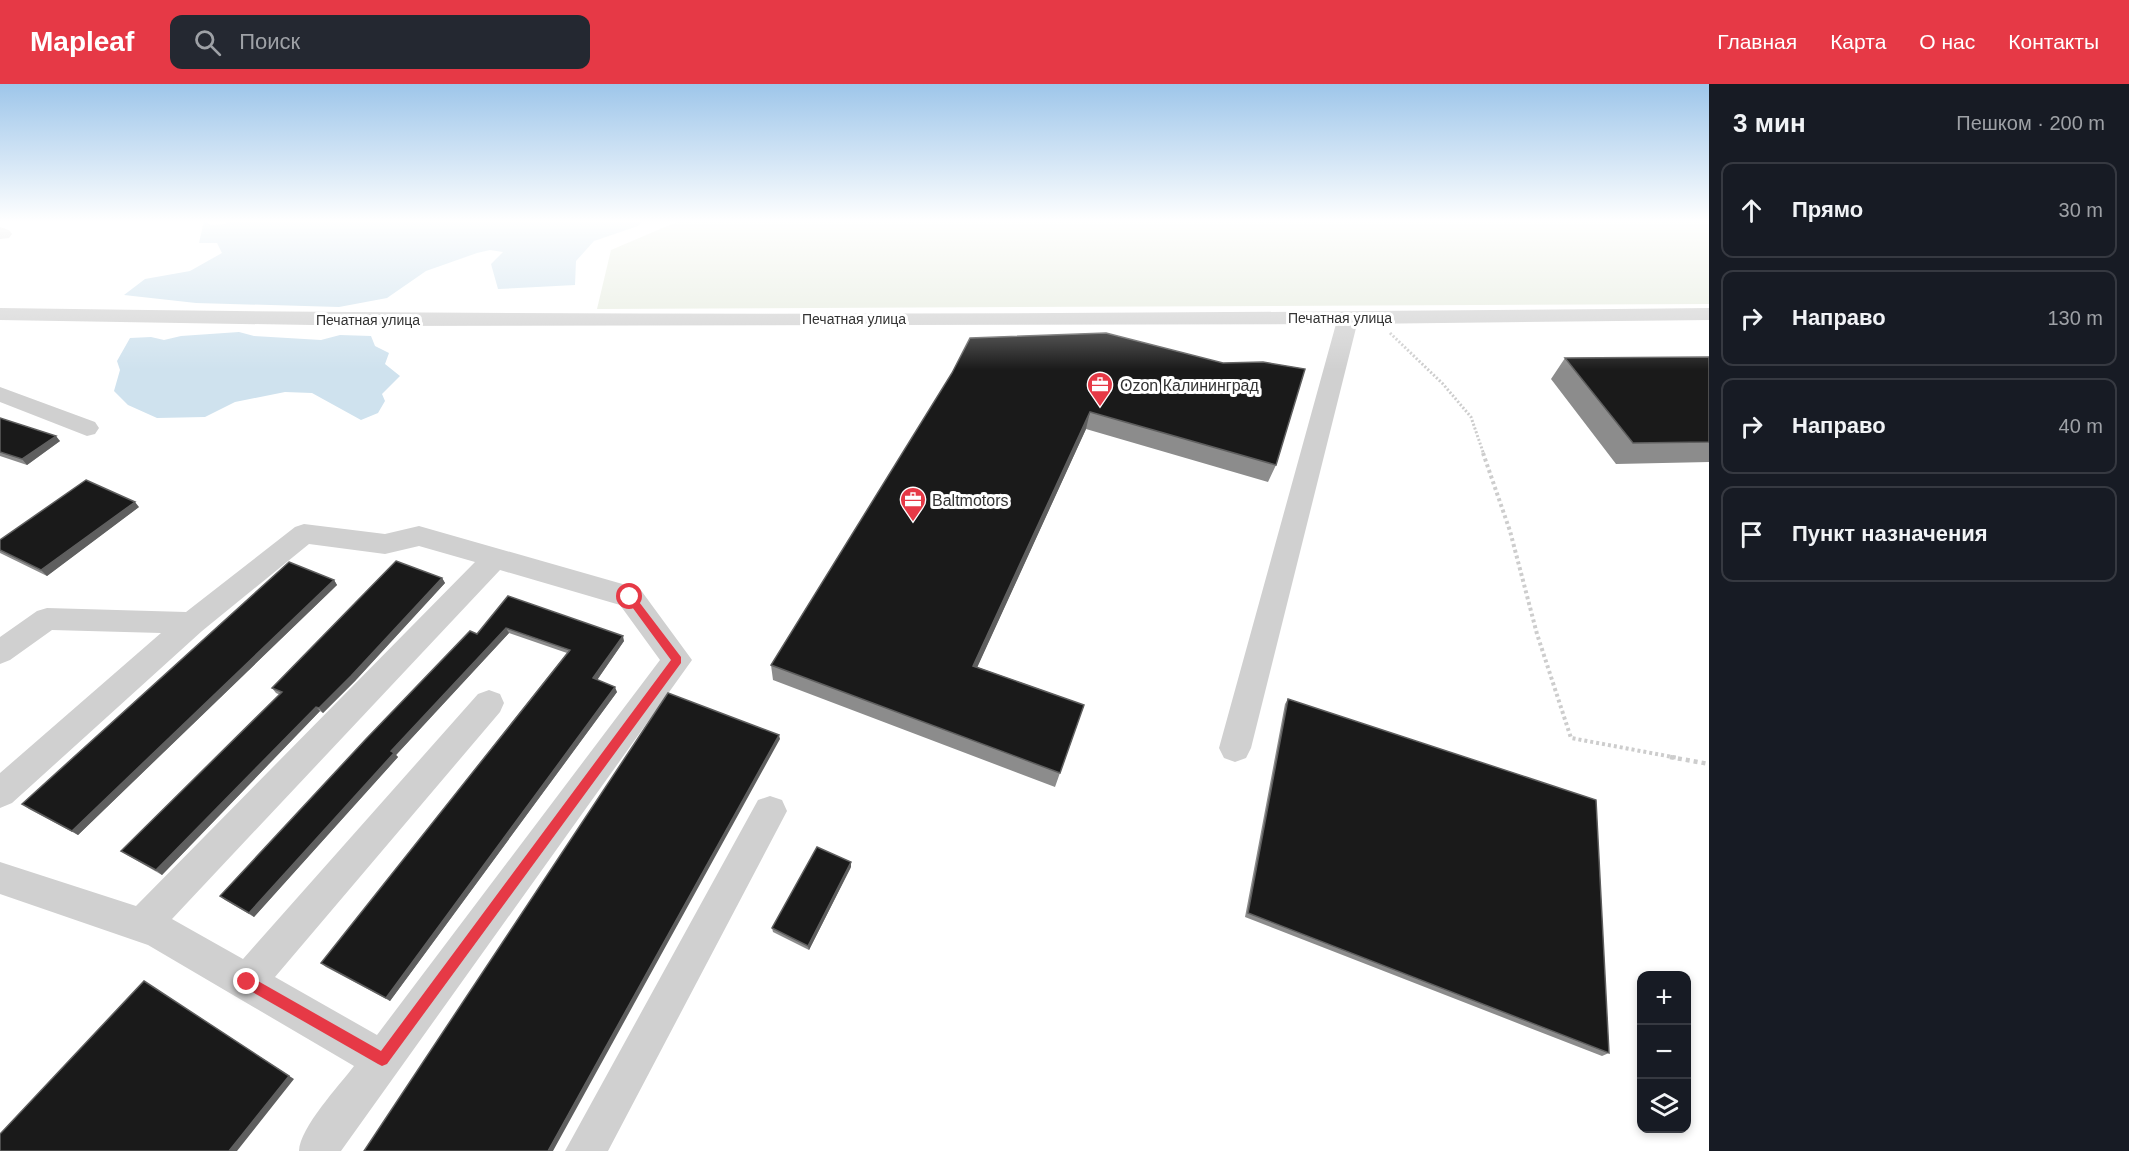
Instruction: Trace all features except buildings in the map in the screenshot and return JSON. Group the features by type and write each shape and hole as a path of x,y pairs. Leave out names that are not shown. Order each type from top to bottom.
{"street":[{"name":"Печатная улица","path":"0,314 372,320 1374,318 1709,314"},
{"path":"1235,748 1348,318"},
{"path":"0,394 87,428"},
{"path":"0,793 192,622 304,534 385,544 419,536 630,597 677,660 320,1145 320,1151"},
{"path":"142,925 495,558"},
{"path":"0,652 47,619 192,622"},
{"path":"247,982 489,703"},
{"path":"586,1151 770,811"},
{"path":"0,878 157,930 382,1060"}],"path":[{"path":"1374,318 1443,384 1472,417 1510,531 1537,634 1571,738 1709,764"}],"shaded area":[{"path":"606,271 1709,271 1709,304 597,309"}],"water":[{"path":"190,271 427,271 387,298 339,307 196,303 124,295 145,279"},
{"path":"493,271 576,271 575,285 498,289"},
{"path":"239,332 254,336 321,340 340,335 371,336 375,346 389,353 385,364 400,376 382,394 385,401 378,413 361,420 312,393 285,392 235,402 205,417 157,418 128,405 114,391 120,370 117,361 130,338 151,337 164,340 181,336"}],"place":[{"name":"Ozon Калининград","path":"1100,408"},
{"name":"Baltmotors","path":"913,523"}],"route":[{"path":"247,982 382,1060 677,660 630,597"}]}
